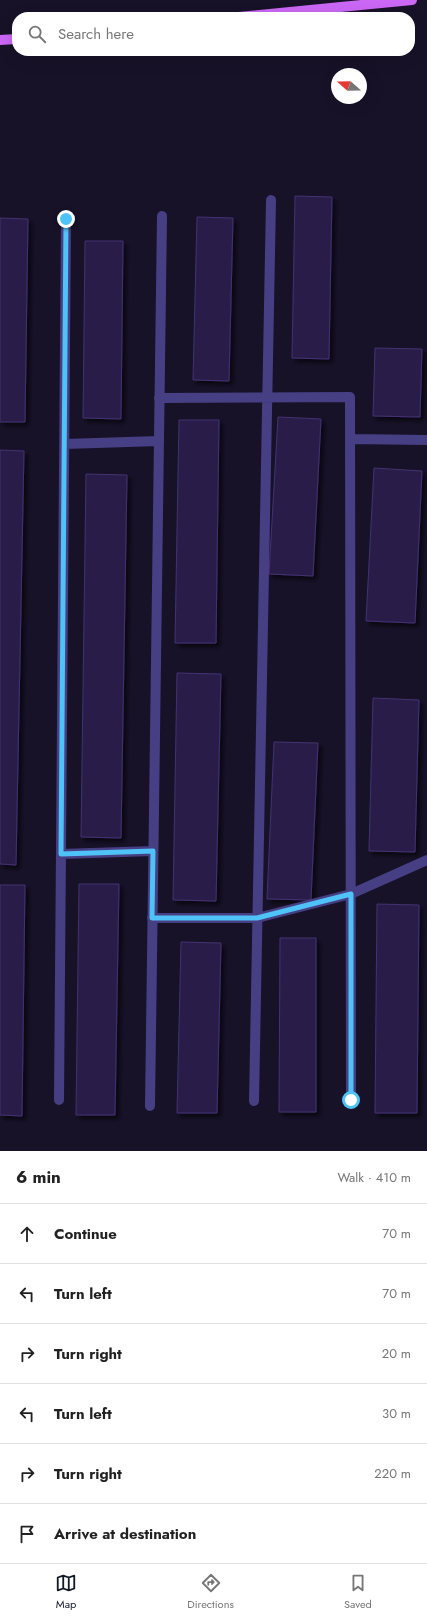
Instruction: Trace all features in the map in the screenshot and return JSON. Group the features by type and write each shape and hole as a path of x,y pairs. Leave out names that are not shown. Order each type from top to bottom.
{"main road":[{"path":"290,12 412,0"},
{"path":"0,40 12,39"}],"street":[{"path":"254,1101 271,200"},
{"path":"150,1106 162,216"},
{"path":"59,1100 66,219"},
{"path":"159,398 350,397 351,1100"},
{"path":"351,439 427,440"},
{"path":"65,444 159,442"},
{"path":"61,854 153,851"},
{"path":"152,918 257,918 351,894 427,860"}],"building":[{"path":"295,196 332,197 329,359 292,358"},
{"path":"197,217 233,218 229,381 193,380"},
{"path":"0,218 28,219 25,422 0,422"},
{"path":"85,241 123,241 121,419 83,418"},
{"path":"375,348 422,349 420,417 373,416"},
{"path":"278,417 321,419 313,576 269,574"},
{"path":"179,420 219,420 216,643 175,643"},
{"path":"0,450 24,451 16,865 0,864"},
{"path":"374,468 422,471 415,623 366,621"},
{"path":"86,474 127,475 121,838 81,837"},
{"path":"177,673 221,674 216,901 173,900"},
{"path":"373,698 419,700 415,852 369,851"},
{"path":"274,742 318,743 311,900 267,899"},
{"path":"79,884 119,884 115,1115 76,1115"},
{"path":"0,885 25,885 22,1116 0,1115"},
{"path":"377,904 419,905 417,1113 375,1113"},
{"path":"280,938 316,938 316,1112 279,1112"},
{"path":"181,942 221,943 217,1113 177,1113"}],"route":[{"path":"66,219 61,854 153,851 152,918 257,918 351,894 351,1100"}]}
